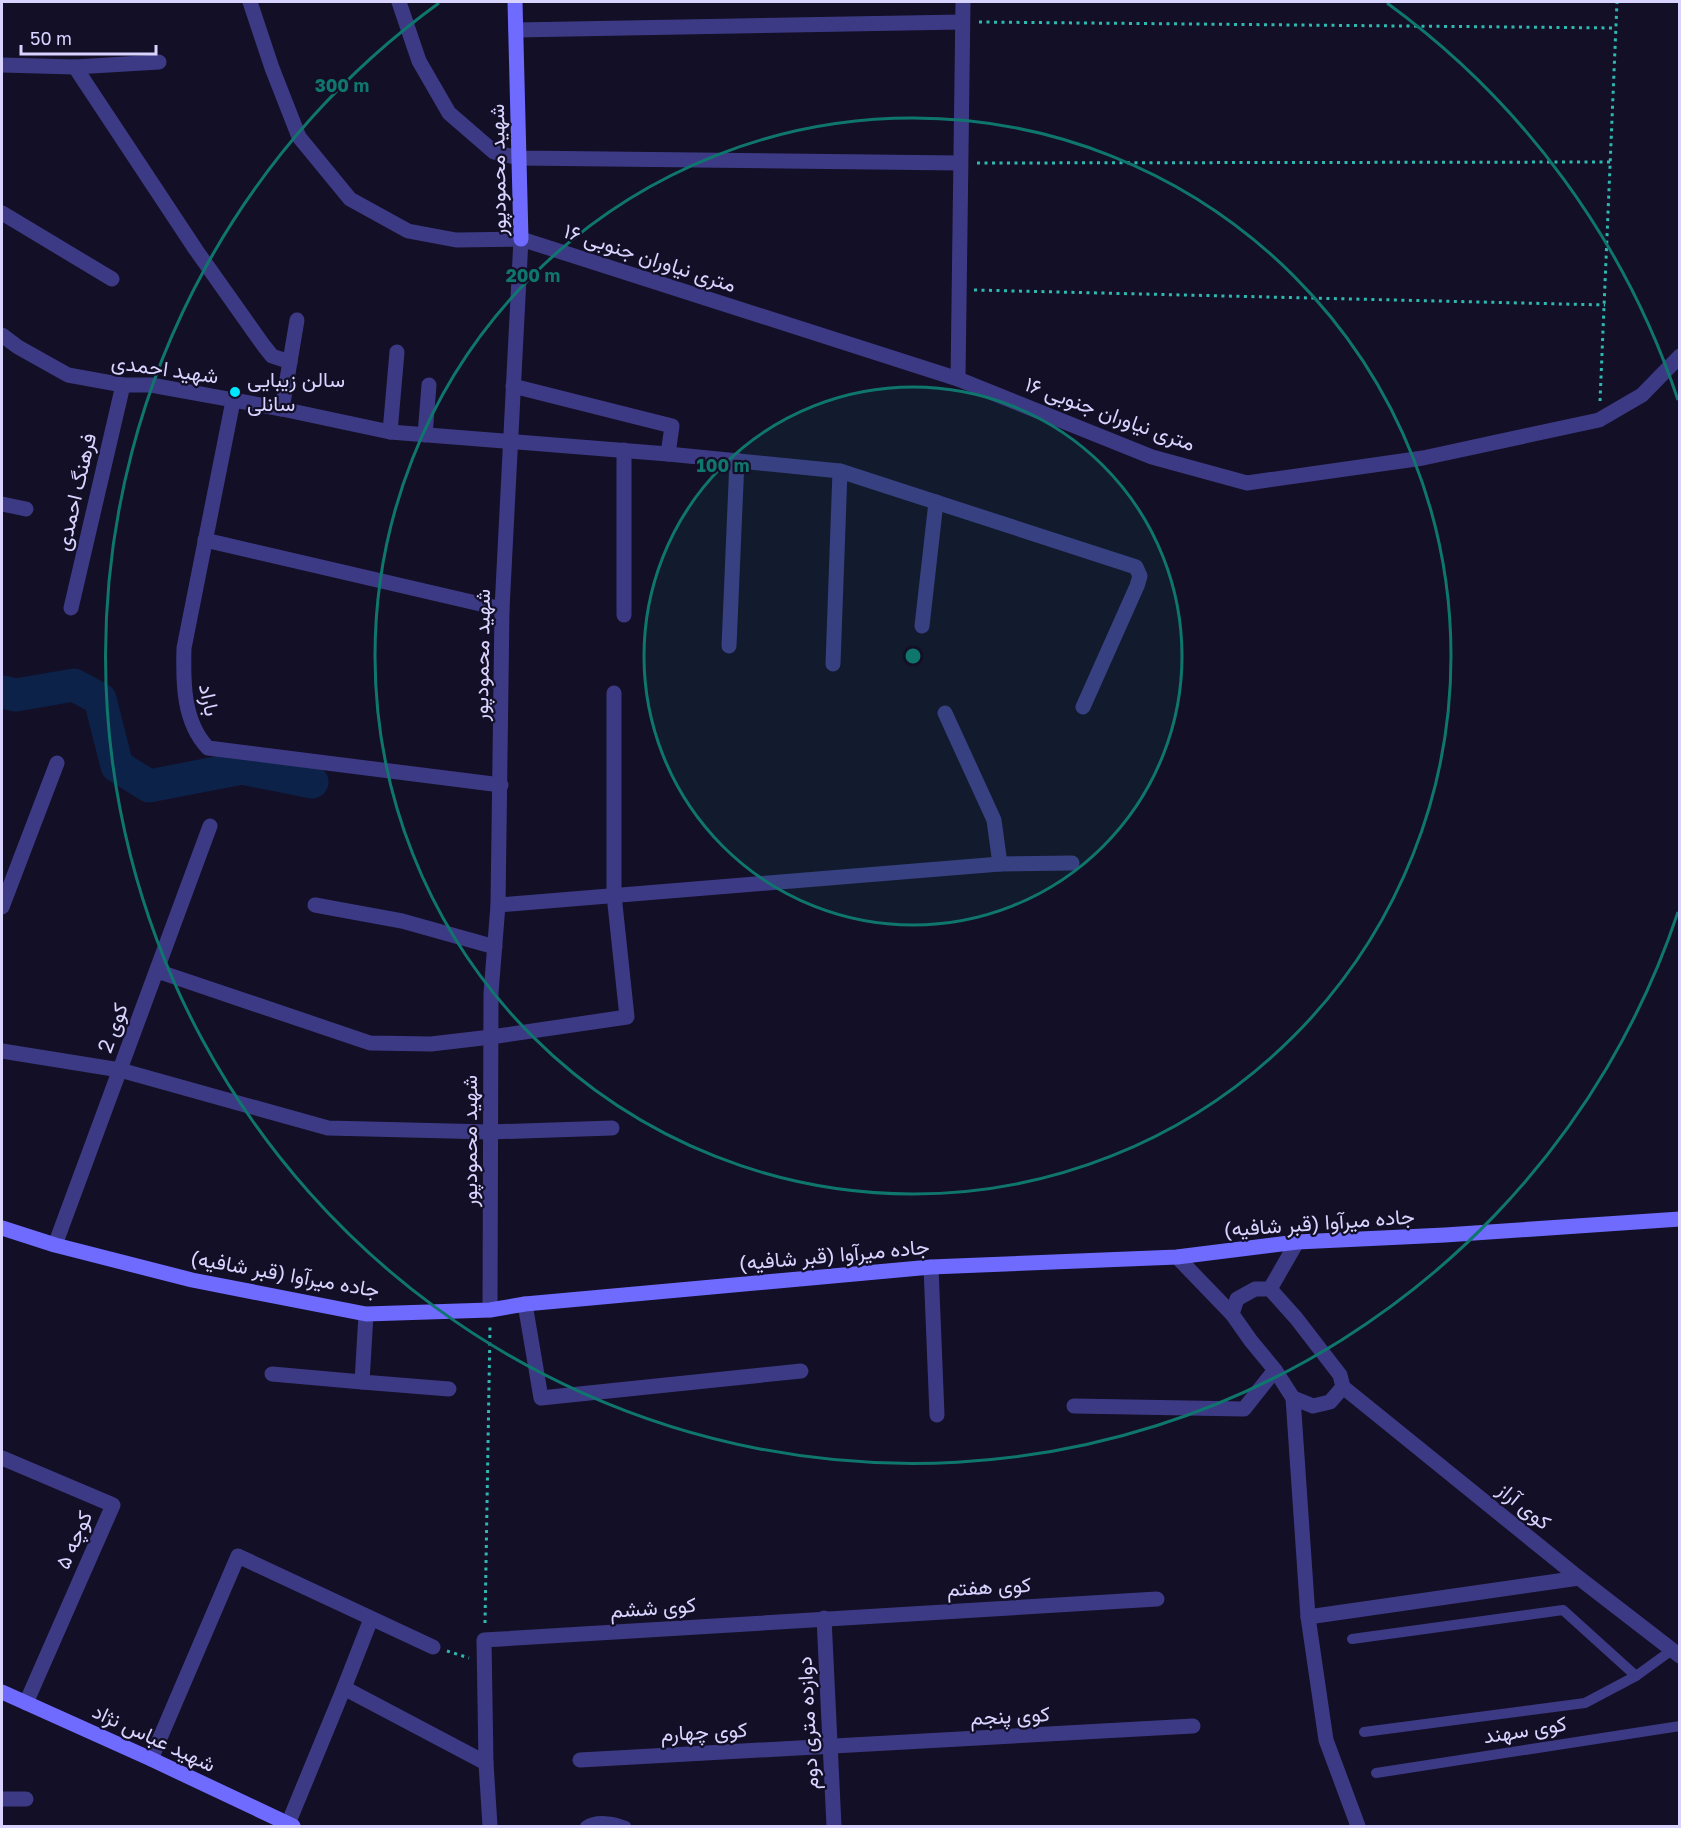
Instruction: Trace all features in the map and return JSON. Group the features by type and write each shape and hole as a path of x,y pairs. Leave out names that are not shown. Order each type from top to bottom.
{"street":[{"name":"۱۶ متری نیاوران جنوبی","path":"250,2 272,69 299,137 350,199 408,231 456,240 521,238 958,380 1152,456 1247,483 1423,458 1599,420 1642,395 1680,356"},
{"path":"399,2 419,61 449,113 494,152 519,158 960,162"},
{"name":"شهید محمودپور","path":"490,1310 491,993 498,905 502,609 521,238 515,2"},
{"path":"958,380 963,2"},
{"path":"516,30 962,22"},
{"path":"2,66 75,68 159,62"},
{"path":"75,68 196,250 264,346 272,356 290,362"},
{"path":"2,213 112,279"},
{"path":"282,409 297,320"},
{"name":"شهید احمدی","path":"2,335 18,347 68,375 123,385 151,385 390,432 510,440 840,471 1136,567 1140,576 1137,586 1083,707"},
{"path":"390,432 397,352"},
{"name":"فرهنگ احمدی","path":"70,608 123,385"},
{"path":"425,435 429,385"},
{"path":"513,386 672,426 668,454"},
{"name":"باراد","path":"233,401 184,648 183,681 191,723 196,736 208,748 501,785"},
{"path":"624,450 624,615"},
{"path":"729,646 737,460"},
{"path":"833,664 840,471"},
{"path":"922,626 936,502"},
{"path":"2,504 26,509"},
{"path":"205,540 502,609"},
{"path":"157,971 370,1043 431,1044 627,1017 614,896 614,693"},
{"path":"945,713 994,820 1000,864"},
{"path":"2,907 57,763"},
{"name":"کوی 2","path":"56,1245 210,826"},
{"path":"498,905 1000,864 1072,862"},
{"path":"315,905 402,921 495,947"},
{"path":"2,1051 120,1070 328,1128 490,1132 612,1128"},
{"name":"جاده میرآوا (قبر شافیه)","path":"2,1228 56,1245 192,1280 366,1314 490,1310 525,1304 931,1267 1177,1257 1297,1242 1445,1235 1680,1219"},
{"path":"1270,1289 1297,1242"},
{"path":"1177,1257 1232,1314 1275,1370 1293,1398 1308,1617 1326,1740 1358,1827"},
{"path":"931,1267 938,1415"},
{"path":"1232,1314 1237,1299 1255,1289 1270,1289 1296,1318 1340,1375 1343,1387 1330,1402 1312,1406 1293,1398"},
{"path":"525,1304 541,1398 801,1371"},
{"path":"362,1382 366,1314"},
{"path":"1074,1406 1244,1410 1275,1370"},
{"path":"272,1374 449,1389"},
{"name":"کوی آراز","path":"1343,1387 1579,1578 1676,1653"},
{"name":"کوچه ۵","path":"2,1458 113,1504 26,1703"},
{"path":"151,1759 238,1556 433,1647"},
{"path":"1308,1617 1579,1578"},
{"name":"کوی هفتم","path":"825,1618 1156,1599"},
{"name":"کوی ششم","path":"484,1640 825,1618"},
{"name":"دوازده متری دوم","path":"825,1618 834,1827"},
{"path":"290,1826 371,1619"},
{"path":"484,1640 486,1763 490,1827"},
{"path":"344,1688 486,1763"},
{"name":"شهید عباس نژاد","path":"2,1692 151,1759 290,1826"},
{"name":"کوی پنجم","path":"831,1747 1193,1726"},
{"name":"کوی چهارم","path":"580,1760 831,1747"},
{"path":"2,1799 26,1799"}],"lane":[{"path":"1352,1639 1563,1610 1636,1676"},
{"path":"1364,1732 1585,1703 1676,1653"},
{"name":"کوی سهند","path":"1376,1773 1680,1726"},
{"path":"585,1827 590,1823 614,1822 626,1827"}],"path":[{"path":"1599,420 1617,2"},
{"path":"962,22 1616,28"},
{"path":"960,162 1611,162"},
{"path":"959,290 1605,305"},
{"path":"484,1640 490,1310"},
{"path":"433,1647 485,1663"}],"waterway":[{"path":"2,692 16,695 74,685 100,699 117,766 149,786 242,768 312,782"}],"place":[{"name":"سالن زیبایی سانلی","path":"235,392"}]}
